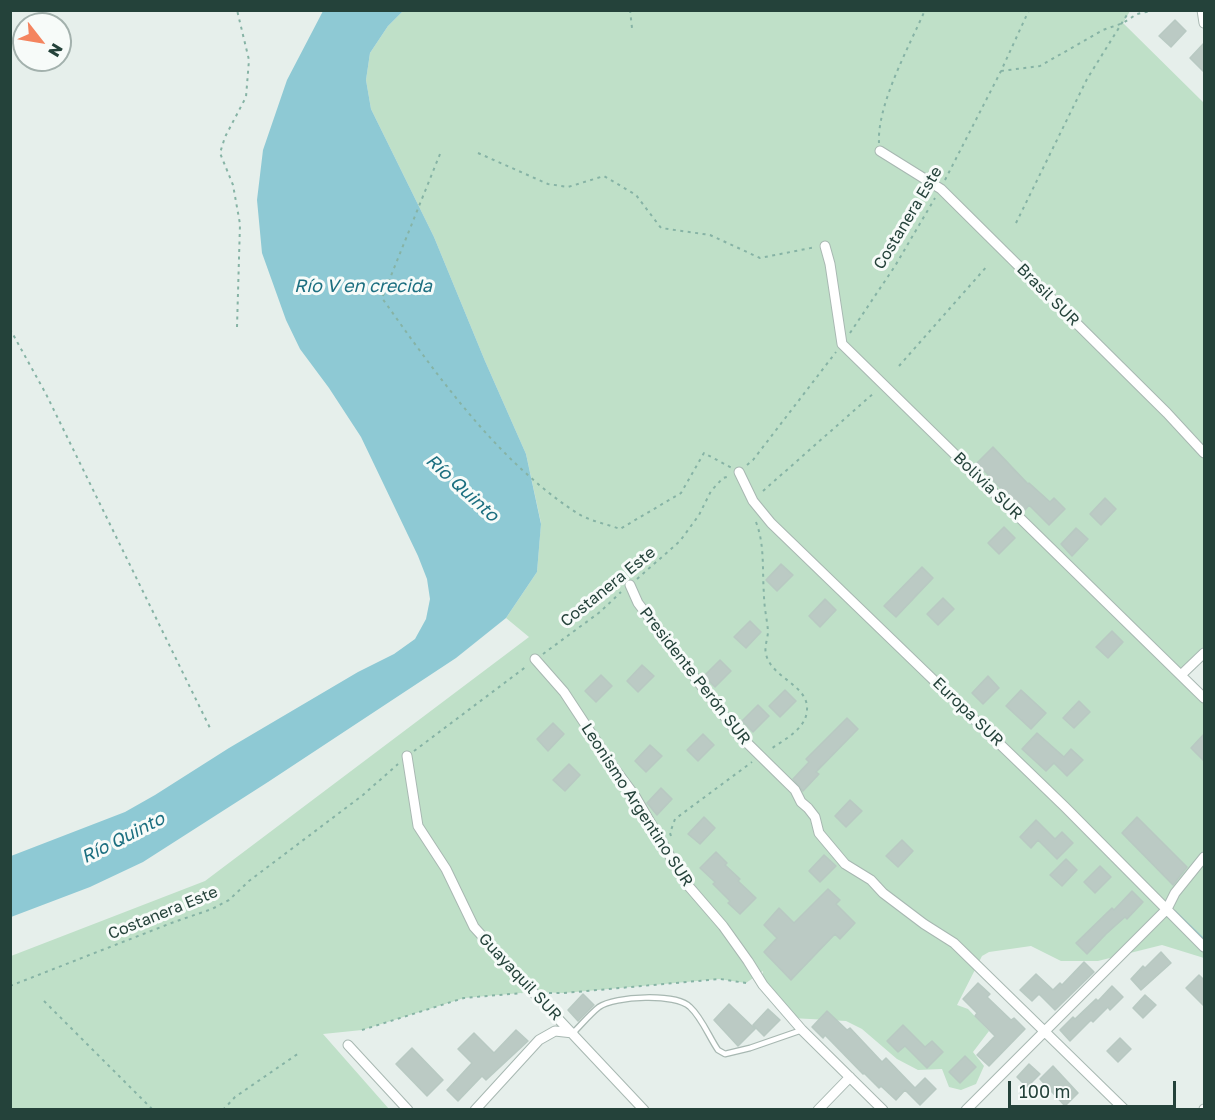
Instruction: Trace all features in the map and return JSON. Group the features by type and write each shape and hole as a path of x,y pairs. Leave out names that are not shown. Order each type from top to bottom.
{"street":[{"path":"1202,10 1204,23"},
{"name":"Brasil SUR","path":"880,151 941,189 1167,413 1204,453"},
{"path":"825,246 830,264 842,344"},
{"name":"Bolivia SUR","path":"842,344 1204,698"},
{"name":"Europa SUR","path":"740,472 753,501 771,523 1065,807 1204,947"},
{"name":"Presidente Perón SUR","path":"630,585 638,603 738,734 795,790 801,802 814,817 819,833 845,864 871,880 883,893 954,943 1125,1110"},
{"path":"1181,675 1204,653"},
{"name":"Leonismo Argentino SUR","path":"535,659 564,692 612,765 635,795 685,882 723,926 762,985 802,1030 883,1110"},
{"name":"Guayaquil SUR","path":"407,756 418,826 446,869 474,927 644,1110"},
{"path":"966,1110 1167,909 1175,893 1204,857"},
{"path":"475,1110 539,1040 555,1031 573,1034"},
{"path":"348,1045 408,1110"},
{"path":"818,1110 850,1077"}],"lane":[{"path":"573,1034 600,1006 613,1001 665,998 681,1001 690,1007 718,1050 725,1054 802,1030"}],"path":[{"path":"237,10 249,60 246,96 225,137 220,153 233,184 240,224 237,327"},
{"path":"630,10 632,28"},
{"path":"880,151 878,129 884,106 925,10"},
{"name":"Costanera Este","path":"10,986 212,909 229,900 249,881 363,795 407,756 600,612 661,561 680,541 699,515 711,491 723,478 740,472 753,460 842,344 895,266 941,189 1029,10"},
{"path":"1016,223 1087,79 1130,10"},
{"path":"1001,71 1040,66 1103,30 1137,14 1156,10"},
{"path":"478,153 548,184 568,187 604,176 636,195 662,228 710,235 760,258 825,246"},
{"path":"440,154 382,298 434,371 512,462 579,515 620,529 681,493 704,453 740,472"},
{"path":"899,366 988,266"},
{"path":"10,329 46,394 210,728"},
{"path":"763,491 875,392"},
{"path":"755,519 763,541 763,581 768,631 766,653 772,668 805,697 808,704 807,714 800,728 771,749"},
{"path":"671,839 670,832 675,819 755,760"},
{"path":"362,1030 464,998 532,992 564,993 720,979 746,983"},
{"path":"44,1001 153,1110"},
{"path":"223,1110 235,1096 299,1053"}],"green space":[{"path":"403,11 1130,11 1123,23 1204,103 1204,653 1183,674 1204,698 1204,958 1162,945 1098,961 1061,961 1031,946 989,952 982,956 957,1005 968,1009 989,1031 973,1052 984,1066 976,1084 961,1090 949,1087 942,1069 918,1070 897,1059 862,1029 846,1021 792,1018 761,980 763,971 746,983 719,979 564,993 532,992 464,998 362,1030 323,1034 389,1109 11,1110 11,956 205,881 529,637 506,618 537,572 541,523 526,454 434,237 371,109 366,80 370,53 388,26"}],"water":[{"name":"Río V en crecida","path":"323,11 403,11 388,26 370,53 366,80 371,109 434,237 526,454 541,524 537,572 506,618 456,658 268,782 143,862 90,887 11,917 11,856 125,812 155,795 229,748 358,672 394,654 415,639 426,619 430,599 427,579 418,556 361,437 300,349 286,320 262,253 257,200 263,150 287,80"}],"building":[{"path":"1175,20 1186,31 1171,47 1159,36"},
{"path":"1204,43 1204,72 1190,58"},
{"path":"993,447 1028,484 1050,502 1054,498 1065,509 1049,525 1029,505 1025,510 1006,491 1005,493 977,463"},
{"path":"1105,498 1116,509 1101,525 1090,514"},
{"path":"1004,527 1015,538 999,554 988,543"},
{"path":"1076,528 1088,539 1072,556 1061,544"},
{"path":"781,564 793,575 777,591 766,580"},
{"path":"922,567 933,578 896,617 884,606"},
{"path":"943,598 954,609 938,625 927,614"},
{"path":"825,599 836,610 820,627 809,616"},
{"path":"750,621 761,632 746,648 734,637"},
{"path":"1112,631 1123,642 1108,658 1096,647"},
{"path":"720,660 731,671 715,687 704,676"},
{"path":"642,665 654,676 638,692 627,681"},
{"path":"601,675 612,686 596,702 585,691"},
{"path":"988,676 999,688 983,704 972,693"},
{"path":"785,690 796,701 780,717 769,706"},
{"path":"1021,690 1046,713 1031,729 1006,706"},
{"path":"1079,701 1090,712 1074,728 1063,718"},
{"path":"758,705 769,716 753,732 742,721"},
{"path":"847,718 858,729 816,772 819,774 803,791 793,779 809,762 806,759"},
{"path":"553,723 564,734 548,751 537,739"},
{"path":"1037,733 1064,757 1071,749 1083,760 1067,776 1054,763 1046,771 1022,749"},
{"path":"703,734 714,745 698,761 687,750"},
{"path":"1204,734 1204,761 1191,748"},
{"path":"650,745 662,756 646,772 635,761"},
{"path":"569,764 580,775 565,791 553,780"},
{"path":"661,788 672,799 657,815 647,803"},
{"path":"850,800 862,811 846,827 835,816"},
{"path":"704,817 715,828 700,844 688,834"},
{"path":"1137,817 1187,867 1173,885 1122,833"},
{"path":"1036,820 1055,839 1062,832 1073,843 1057,859 1038,840 1031,848 1020,837"},
{"path":"902,840 913,851 898,867 886,856"},
{"path":"716,852 727,863 725,865 740,879 738,881 756,898 740,914 713,884 715,882 700,868"},
{"path":"824,855 836,866 820,882 809,871"},
{"path":"1066,859 1077,870 1062,886 1050,875"},
{"path":"1100,866 1111,877 1095,893 1084,882"},
{"path":"828,889 840,900 836,904 855,923 840,939 835,934 791,980 764,952 777,938 764,925 779,908 794,923"},
{"path":"1132,891 1143,902 1087,954 1076,943"},
{"path":"1161,952 1171,963 1141,990 1131,979"},
{"path":"1084,962 1094,972 1055,1010 1039,994 1032,1001 1020,990 1036,974 1053,990 1060,983 1062,985"},
{"path":"1199,975 1204,980 1204,1006 1186,988"},
{"path":"978,983 990,994 987,997 1011,1020 1014,1018 1025,1029 989,1066 977,1055 995,1036 975,1016 977,1013 963,999"},
{"path":"1112,986 1123,997 1110,1010 1108,1007 1093,1022 1091,1020 1070,1041 1060,1030 1096,999 1098,1001"},
{"path":"583,994 594,1005 578,1021 568,1010"},
{"path":"1145,995 1156,1005 1143,1018 1133,1008"},
{"path":"729,1004 755,1029 738,1046 714,1020"},
{"path":"768,1009 780,1020 764,1036 753,1025"},
{"path":"827,1011 847,1030 850,1028 882,1062 886,1058 915,1088 925,1078 936,1089 920,1105 905,1090 896,1100 881,1086 879,1088 825,1035 823,1038 812,1027"},
{"path":"903,1025 925,1047 932,1041 943,1052 927,1068 905,1046 898,1052 887,1041"},
{"path":"516,1030 528,1041 486,1080 482,1076 458,1101 447,1090 472,1063 458,1049 474,1033 494,1053"},
{"path":"1120,1038 1131,1049 1118,1062 1107,1051"},
{"path":"412,1048 443,1080 427,1096 396,1064"},
{"path":"965,1056 976,1067 960,1083 949,1072"},
{"path":"1029,1064 1040,1074 1027,1087 1017,1077"},
{"path":"1053,1066 1078,1093 1065,1106 1040,1079"}],"waterway":[{"path":"1175,912 1204,940"}],"water label":[{"name":"Río Quinto","path":"462,488"},
{"name":"Río Quinto","path":"123,838"}]}
